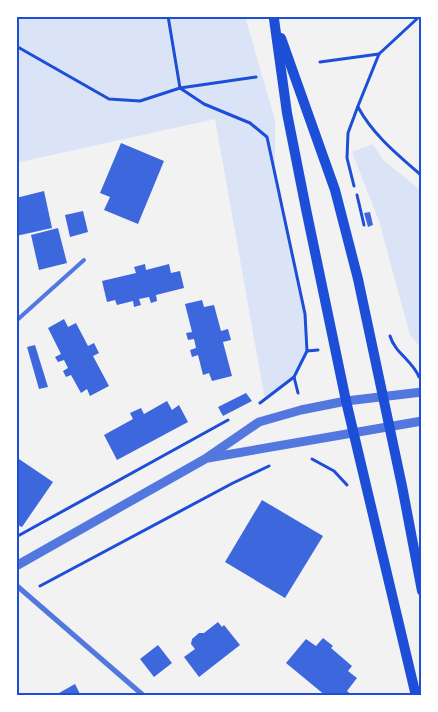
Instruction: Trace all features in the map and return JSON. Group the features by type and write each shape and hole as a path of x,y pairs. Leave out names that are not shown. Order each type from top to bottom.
{"main road":[{"path":"274,18 335,190 358,279 384,396 422,590"},
{"path":"274,18 288,121 346,402 416,696"}],"street":[{"path":"16,566 206,459 259,422 301,410 384,396 422,392"},
{"path":"206,459 422,421"},
{"path":"16,584 144,696"}],"lane":[{"path":"16,321 84,260"}],"path":[{"path":"168,16 180,88 204,104 250,122 267,137 304,314 307,351 294,377 256,405"},
{"path":"366,230 347,158 348,133 379,54 420,16"},
{"path":"16,46 109,98 140,101 180,88 256,77"},
{"path":"320,62 379,54"},
{"path":"358,106 366,123 388,146 422,176"},
{"path":"388,330 397,350 416,370 422,385"},
{"path":"294,377 301,410"},
{"path":"16,537 230,419"},
{"path":"304,460 312,459 307,441"},
{"path":"27,594 260,469 274,465"}],"shaded area":[{"path":"16,16 245,16 275,120 275,175 305,314 307,351 294,377 265,400 215,119 16,163"},
{"path":"373,144 383,160 422,191 422,349 410,335 379,221 352,152"}],"building":[{"path":"121,143 164,161 138,224 104,210 110,197 100,193"},
{"path":"44,191 52,228 16,236 16,198"},
{"path":"83,211 88,232 70,237 65,215"},
{"path":"370,212 373,225 368,227 364,213"},
{"path":"58,228 67,263 39,270 31,235"},
{"path":"145,264 146,270 169,264 171,273 180,271 184,288 156,295 157,301 151,303 149,297 139,299 141,305 134,307 133,301 117,305 115,300 107,302 102,281 136,273 134,267"},
{"path":"202,300 204,307 214,305 221,331 228,329 231,340 223,342 232,376 212,381 209,373 203,375 198,355 192,357 190,350 196,348 194,339 188,340 186,333 192,332 185,304"},
{"path":"64,319 68,327 76,323 88,346 94,343 99,353 93,356 109,386 90,396 87,389 81,393 71,375 66,377 63,371 68,368 64,360 58,362 55,357 61,354 48,328"},
{"path":"35,345 48,387 39,389 27,347"},
{"path":"246,393 252,401 223,416 218,407"},
{"path":"167,401 172,410 179,405 188,422 117,460 104,435 133,419 130,413 141,408 144,414"},
{"path":"19,459 53,482 22,527 16,524 16,463"},
{"path":"262,500 323,536 285,598 225,562"},
{"path":"218,622 222,627 224,625 240,645 199,677 184,657 195,649 191,644 192,639 199,633 204,633"},
{"path":"323,638 333,646 331,648 352,666 348,671 357,678 347,691 353,696 326,696 286,663 306,639 316,646"},
{"path":"158,645 172,663 154,677 140,659"},
{"path":"75,684 81,696 60,696 59,693"}]}
